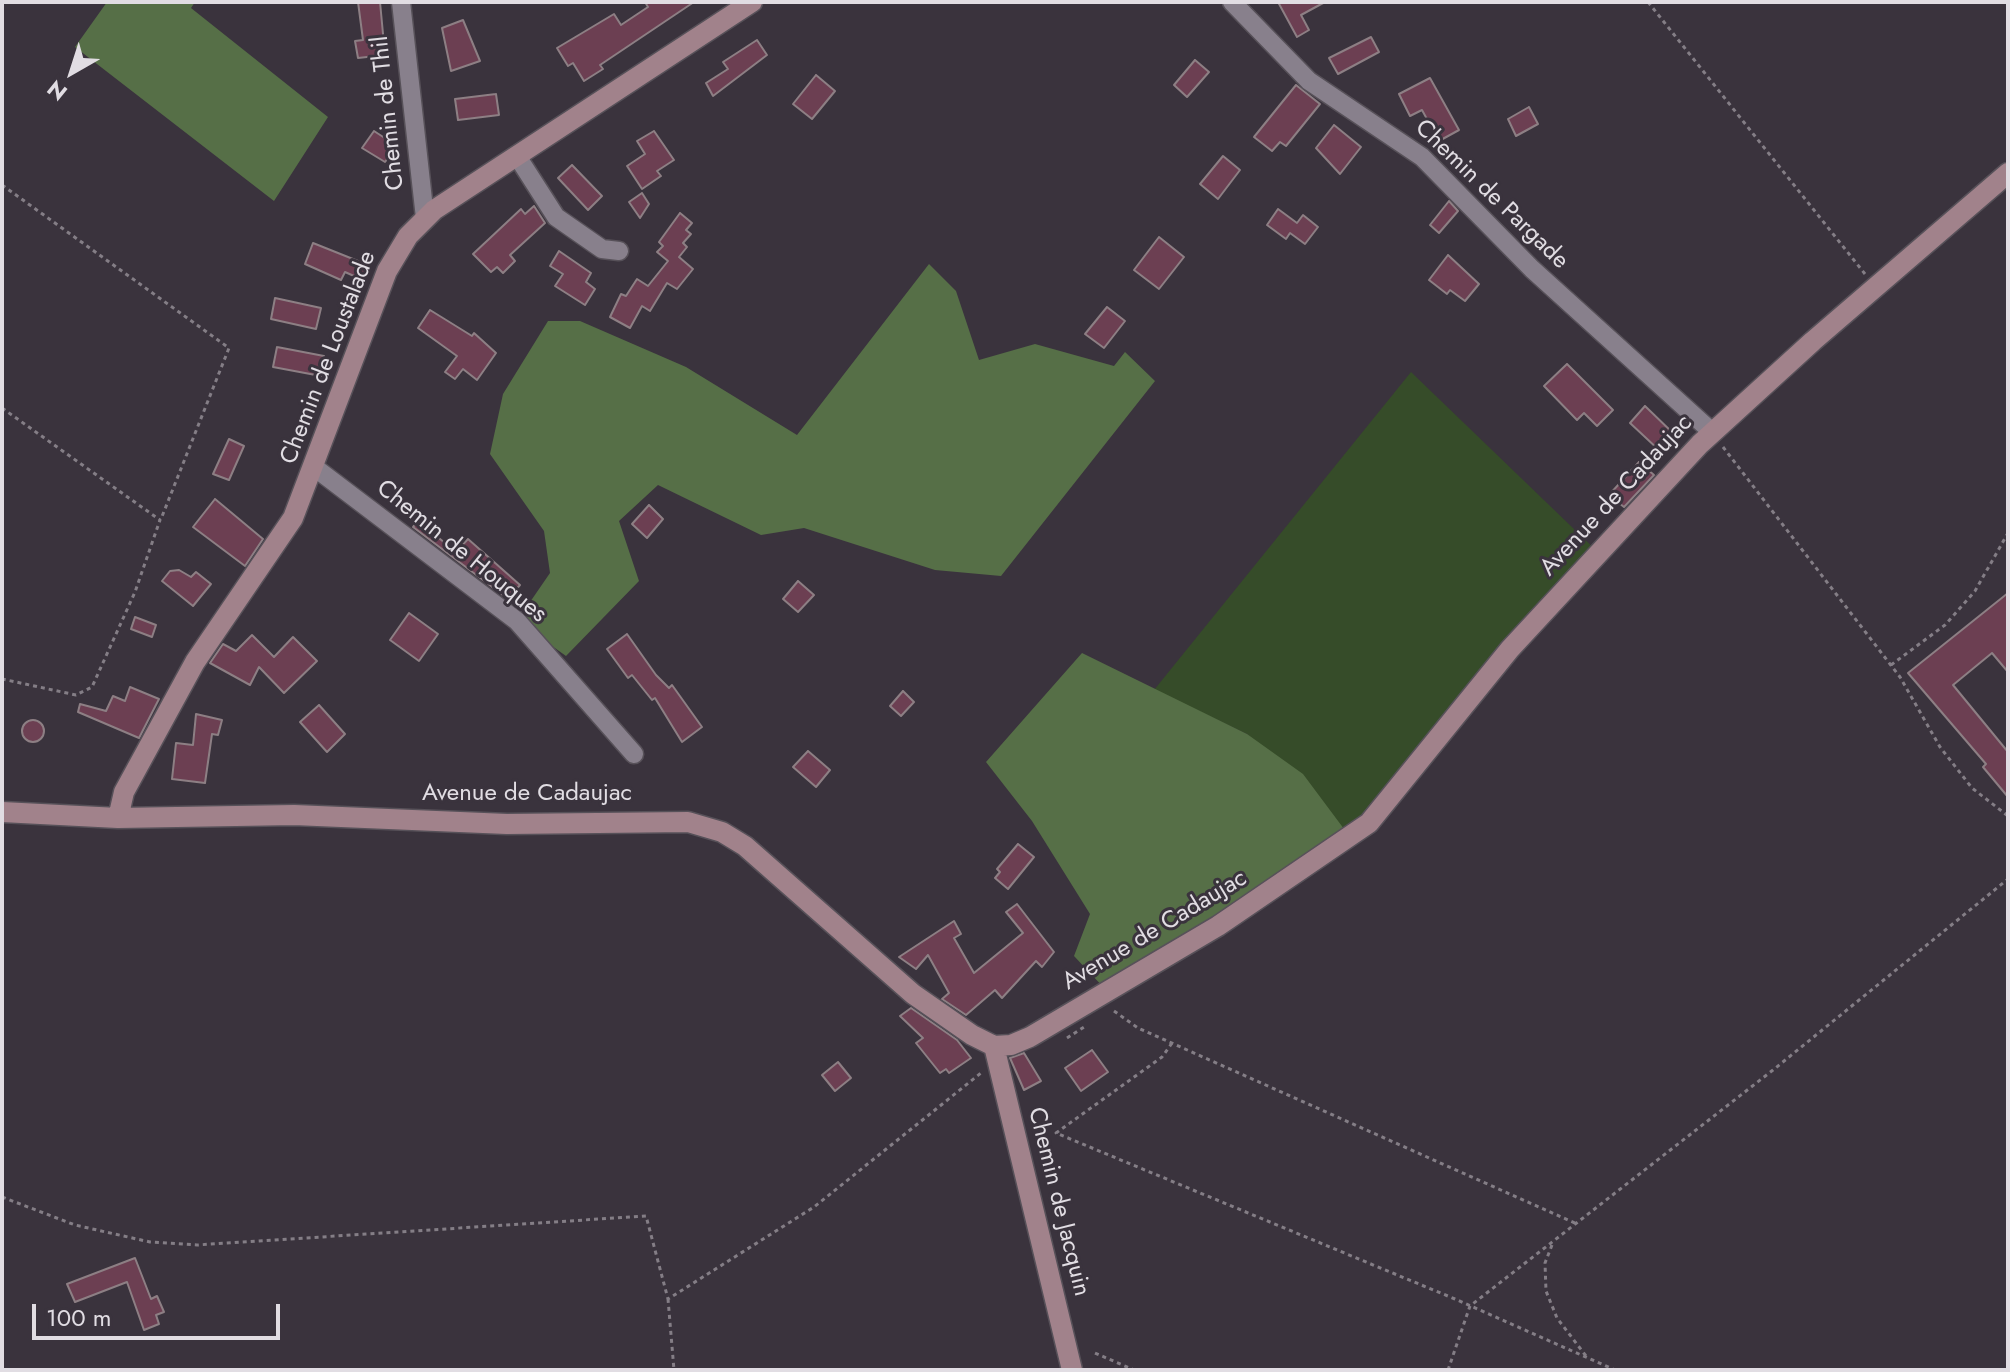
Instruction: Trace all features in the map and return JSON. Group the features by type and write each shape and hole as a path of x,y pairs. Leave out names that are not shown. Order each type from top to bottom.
{"street":[{"name":"Chemin de Thil","path":"401,2 425,218"},
{"name":"Chemin de Loustalade","path":"118,818 124,792 195,662 282,537 314,467 387,271 408,236 425,218 752,2"},
{"name":"Chemin de Pargade","path":"1232,2 1309,81 1422,157 1532,269 1712,432"},
{"path":"517,156 556,217 602,249 619,251"},
{"name":"Avenue de Cadaujac","path":"2,812 118,818 294,815 507,824 688,822 722,832 745,846 913,994 994,1050 1011,1045 1041,1031 1218,926 1369,823 1510,649 1712,432 1875,286 2008,173"},
{"name":"Chemin de Houques","path":"314,467 517,621 634,754"},
{"name":"Chemin de Jacquin","path":"994,1050 1072,1370"}],"path":[{"path":"1648,2 1875,286"},
{"path":"2,185 229,348 160,520 139,582 92,687 76,695 2,679"},
{"path":"2,408 160,520"},
{"path":"1712,432 1891,665 1940,747 1972,788 2008,816"},
{"path":"1891,665 1945,625 1975,591 2008,533"},
{"path":"1448,1370 1470,1306 2008,879"},
{"path":"1105,1010 1115,1011 1138,1028 1577,1224"},
{"path":"1041,1031 1064,1039 1088,1024"},
{"path":"1172,1043 1162,1057 1056,1133 1615,1370"},
{"path":"668,1299 814,1207 981,1074 994,1050"},
{"path":"2,1197 75,1225 150,1242 197,1245 646,1216 668,1299 674,1370"},
{"path":"1555,1241 1545,1263 1546,1291 1557,1318 1589,1358"},
{"path":"1095,1353 1134,1370"}],"green space":[{"path":"107,2 195,2 191,8 328,117 274,201 75,47"},
{"path":"929,264 956,291 979,360 1035,344 1114,366 1125,352 1155,381 1001,576 935,570 804,528 761,535 658,485 619,521 639,581 566,656 517,621 550,573 544,531 490,454 503,394 548,321 580,321 686,367 797,435"},
{"path":"1411,372 1602,556 1347,833 1247,734 1154,690"},
{"path":"1082,653 1247,734 1303,774 1347,833 1106,990 1074,956 1090,914 1032,821 986,762"}],"building":[{"path":"358,2 380,2 385,55 358,58 355,41 363,40"},
{"path":"645,2 694,2 600,65 603,69 584,81 573,63 568,66 557,48 614,14 621,25 648,7"},
{"path":"1278,2 1325,2 1301,15 1309,30 1297,37"},
{"path":"463,20 480,61 451,71 442,28"},
{"path":"1371,37 1379,52 1338,74 1329,58"},
{"path":"757,40 767,55 713,96 706,83 728,69 723,62"},
{"path":"1195,60 1209,72 1187,97 1174,85"},
{"path":"816,75 835,91 812,119 793,104"},
{"path":"1430,78 1459,130 1439,141 1422,110 1410,116 1399,94"},
{"path":"1296,85 1320,104 1286,146 1280,142 1272,151 1254,137"},
{"path":"496,94 499,115 458,120 455,99"},
{"path":"1529,107 1538,124 1516,136 1508,119"},
{"path":"1334,125 1361,147 1340,174 1316,148"},
{"path":"374,131 397,146 385,162 362,148"},
{"path":"654,131 674,160 657,171 661,176 642,189 627,166 645,154 637,141"},
{"path":"1223,156 1240,170 1218,199 1200,184"},
{"path":"572,165 602,196 588,210 558,178"},
{"path":"642,193 649,204 640,218 629,202"},
{"path":"1449,201 1458,211 1439,233 1430,225"},
{"path":"534,206 545,223 510,255 515,261 503,273 497,267 491,272 473,254 521,209 525,214"},
{"path":"1278,209 1297,223 1303,215 1318,227 1305,244 1290,233 1286,239 1267,225"},
{"path":"680,213 692,223 686,230 691,234 683,243 687,247 679,257 693,269 677,289 667,283 650,311 642,306 630,328 610,317 621,294 626,296 637,279 648,286 668,261 657,252 663,246 659,242"},
{"path":"1159,237 1184,257 1159,289 1134,270"},
{"path":"313,243 368,265 363,280 345,272 341,280 305,264"},
{"path":"559,251 591,273 586,282 595,289 585,305 555,286 563,274 550,266"},
{"path":"1448,255 1479,284 1465,301 1450,290 1447,294 1429,280"},
{"path":"275,298 321,308 316,329 271,319"},
{"path":"1107,307 1125,321 1104,348 1085,334"},
{"path":"430,310 472,336 474,333 496,353 477,380 463,369 455,379 445,372 457,356 418,328"},
{"path":"277,347 324,356 321,376 273,367"},
{"path":"1567,364 1613,410 1597,426 1584,413 1577,420 1544,386"},
{"path":"1645,406 1675,435 1660,451 1630,423"},
{"path":"229,439 244,446 229,480 213,474"},
{"path":"1639,462 1654,475 1624,507 1609,495"},
{"path":"215,499 263,539 245,566 193,527"},
{"path":"649,505 663,519 647,538 632,524"},
{"path":"418,521 456,552 468,539 520,585 508,599 413,527"},
{"path":"179,570 191,577 196,572 211,584 193,606 162,581 170,571"},
{"path":"798,581 814,595 798,612 783,599"},
{"path":"2008,593 2008,672 1992,653 1953,685 2008,752 2008,797 1983,767 1986,764 1908,673"},
{"path":"409,613 438,634 419,661 390,640"},
{"path":"135,617 156,625 152,637 131,629"},
{"path":"627,634 656,675 669,688 672,685 702,727 682,742 655,698 652,700 632,675 628,678 607,649"},
{"path":"252,635 274,657 293,637 317,661 284,693 259,667 250,685 210,663 223,644 236,651"},
{"path":"130,687 159,699 139,738 78,712 80,704 106,711 113,696 125,701"},
{"path":"903,691 914,702 901,716 890,706"},
{"path":"319,705 345,734 327,752 300,722"},
{"path":"196,714 222,720 218,735 212,734 205,783 172,779 176,743 193,745"},
{"path":"29,720 37,720 44,731 37,742 29,742 22,735 22,727"},
{"path":"808,751 830,770 816,787 793,767"},
{"path":"1018,844 1034,857 1008,889 995,878 1000,872 997,869"},
{"path":"1017,904 1054,952 1042,967 1036,961 1002,998 995,990 966,1015 942,999 949,993 928,955 916,969 899,957 954,921 961,934 954,938 974,973 1023,933 1006,912"},
{"path":"911,1008 957,1040 971,1058 949,1073 946,1069 940,1073 916,1043 923,1038 900,1016"},
{"path":"1092,1050 1108,1072 1081,1091 1065,1068"},
{"path":"1024,1053 1041,1081 1024,1090 1010,1058"},
{"path":"838,1062 851,1078 835,1091 822,1075"},
{"path":"135,1258 151,1299 157,1296 164,1312 156,1315 159,1324 144,1330 127,1282 75,1302 67,1284"}]}
